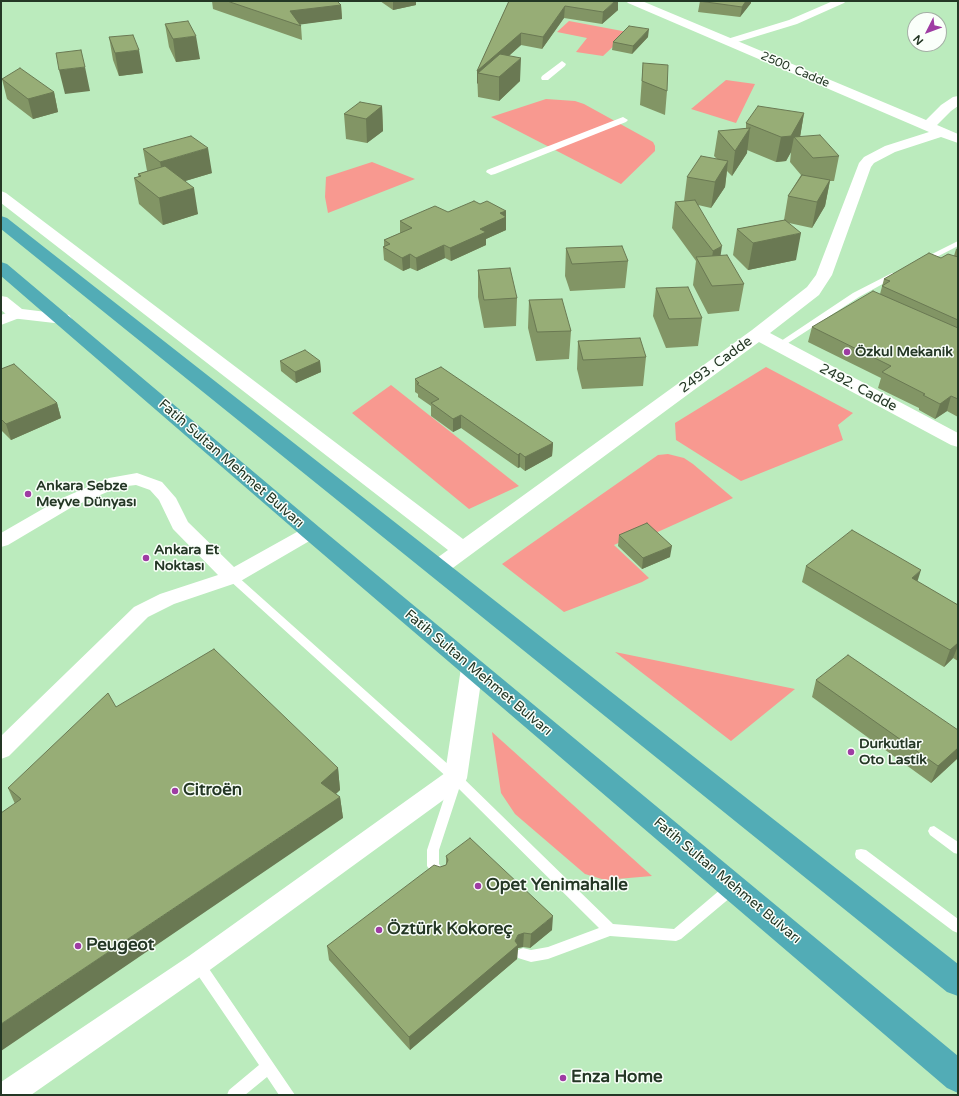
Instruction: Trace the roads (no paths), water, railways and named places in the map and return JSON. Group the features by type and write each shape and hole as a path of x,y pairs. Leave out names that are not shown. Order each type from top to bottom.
{"highway":[{"path":"1,221 957,980"},
{"name":"Fatih Sultan Mehmet Bulvarı","path":"1,267 311,532 734,886 958,1077"}],"street":[{"name":"2500. Cadde","path":"632,1 943,133"},
{"path":"728,42 793,22 841,1"},
{"path":"545,78 562,64"},
{"path":"943,133 946,108 958,100"},
{"path":"492,172 623,120"},
{"name":"2493. Cadde","path":"438,568 758,334 813,291 824,275 864,166 869,160 890,149 943,133"},
{"path":"1,196 462,550"},
{"path":"1,301 9,317 63,319"},
{"name":"2492. Cadde","path":"758,334 958,441"},
{"path":"1,541 66,503 115,482 137,479 156,486 167,498 180,525 232,577"},
{"path":"1,750 141,612 167,599 232,577 311,532"},
{"path":"7,1095 198,964 456,778 472,668"}],"lane":[{"path":"915,265 958,243"},
{"path":"928,258 940,263"},
{"path":"779,345 902,271"},
{"path":"232,577 456,778 610,930"},
{"path":"441,874 433,866 433,850 456,778"},
{"path":"934,831 958,849"},
{"path":"861,854 958,927"},
{"path":"523,954 531,956 548,953 610,930 676,934 734,886"},
{"path":"198,964 288,1095"},
{"path":"234,1095 268,1066"}],"place":[{"name":"Özkul Mekanik","path":"847,352"},
{"name":"Ankara Sebze Meyve Dünyası","path":"28,494"},
{"name":"Ankara Et Noktası","path":"146,558"},
{"name":"Durkutlar Oto Lastik","path":"851,752"},
{"name":"Citroën","path":"175,791"},
{"name":"Opet Yenimahalle","path":"478,886"},
{"name":"Öztürk Kokoreç","path":"379,930"},
{"name":"Peugeot","path":"78,946"},
{"name":"Enza Home","path":"563,1078"}]}
